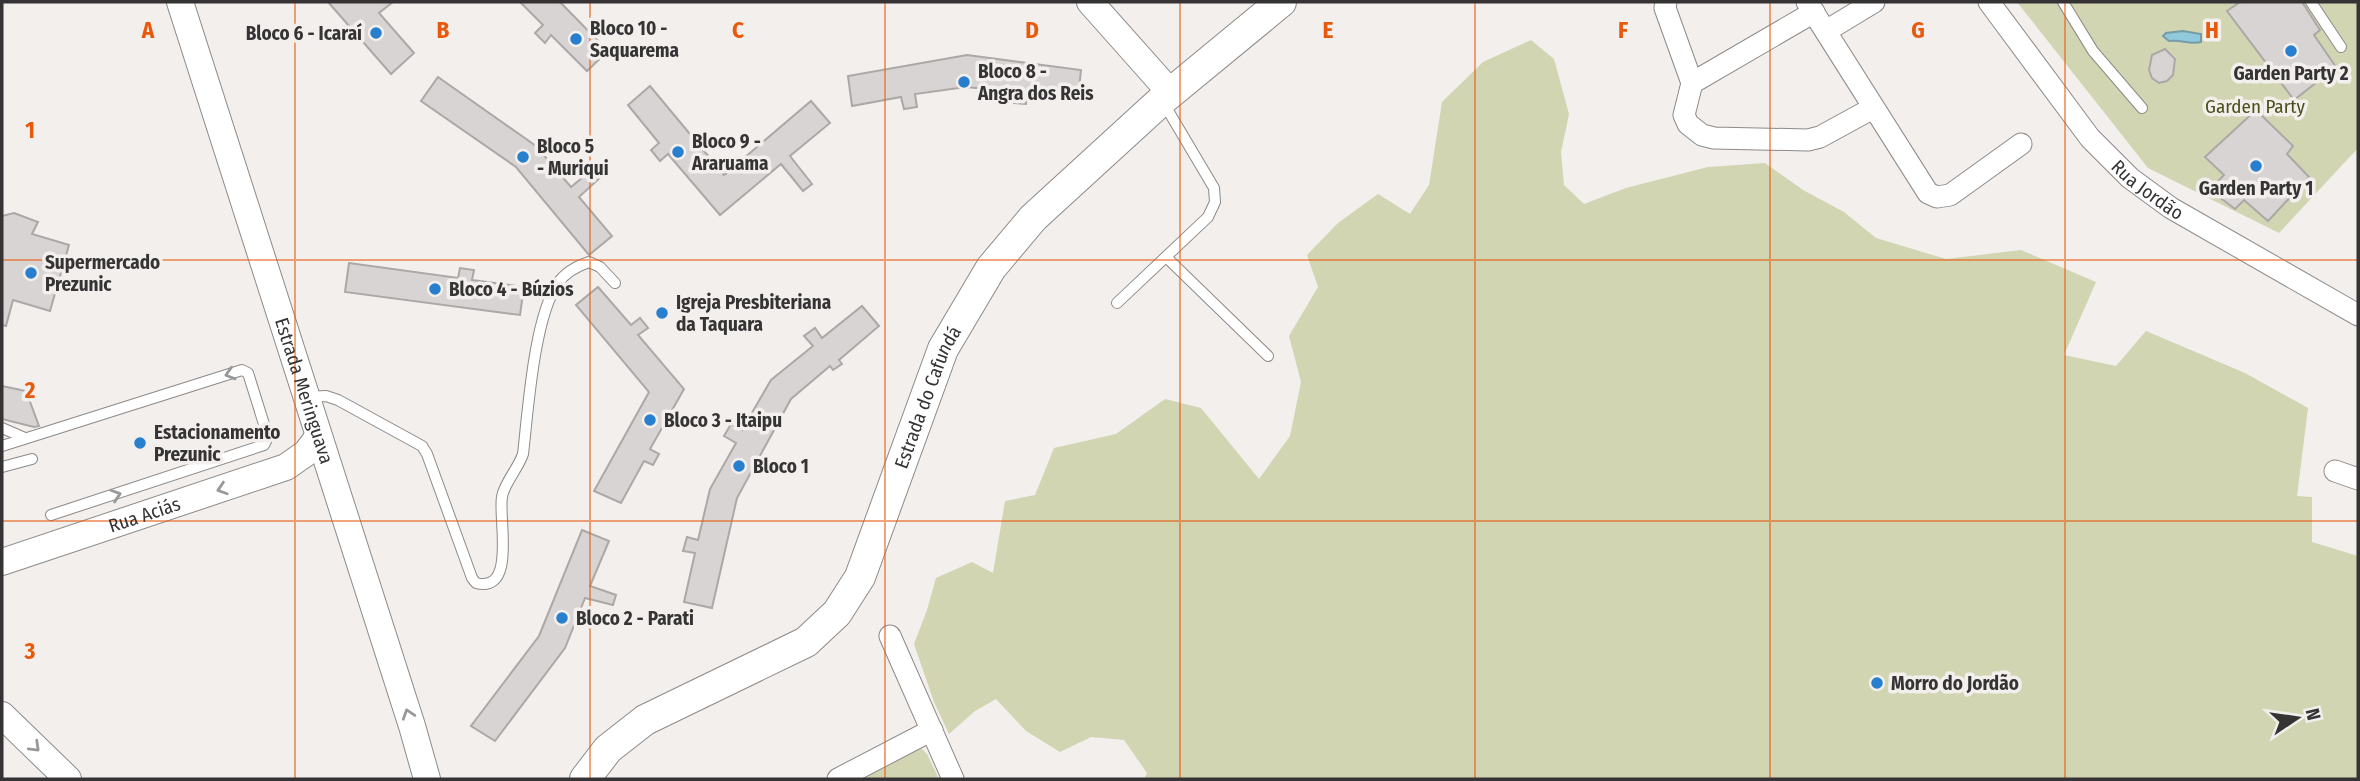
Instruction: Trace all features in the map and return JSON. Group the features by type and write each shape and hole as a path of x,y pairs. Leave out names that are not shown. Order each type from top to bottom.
{"main road":[{"name":"Estrada do Cafundá","path":"585,779 608,749 645,720 806,642 837,614 860,577 943,349 992,268 1033,218 1166,96 1281,2"}],"street":[{"name":"Estrada Meringuava","path":"180,2 427,779"},
{"path":"1090,2 1166,96"},
{"path":"1666,2 1665,8 1692,83 1684,115 1688,124 1702,135 1714,138 1808,140 1820,137 1872,108"},
{"path":"1826,31 1874,2"},
{"name":"Rua Jordão","path":"1989,2 2090,138 2130,178 2171,208 2358,315"},
{"path":"1692,83 1810,7 1928,192 1937,197 1950,195 2021,144"},
{"name":"Rua Aciás","path":"2,562 286,467 306,453 318,437"},
{"path":"286,467 312,471 331,479"},
{"path":"2335,471 2358,479"},
{"path":"890,636 953,779"},
{"path":"2,715 68,779"},
{"path":"838,779 932,730"}],"lane":[{"path":"2063,2 2093,51 2142,108"},
{"path":"2311,2 2341,47"},
{"path":"1117,303 1208,217 1215,202 1214,188 1166,96"},
{"path":"1166,257 1268,356"},
{"path":"304,397 326,396 338,400 422,446 472,578 477,583 487,583 495,579 503,561 502,496 523,454 540,330 549,299 564,277 589,262 600,267 615,283"},
{"path":"2,446 242,370 248,373 268,436 264,445 51,515"},
{"path":"2,428 25,438"},
{"path":"2,467 32,459"}],"green space":[{"name":"Garden Party","path":"2017,2 2358,2 2358,148 2279,233 2148,168"},
{"path":"1531,40 1554,59 1569,114 1561,152 1564,185 1584,204 1626,188 1708,167 1765,163 1803,190 1844,212 1876,238 1946,259 2021,250 2096,282 2064,355 2116,366 2146,331 2245,373 2308,408 2297,496 2312,497 2312,542 2358,556 2358,779 1144,779 1147,773 1124,740 1091,737 1060,752 1026,731 996,699 975,711 949,734 934,702 914,644 936,578 972,562 993,573 1005,501 1035,495 1054,448 1116,434 1165,399 1201,408 1259,479 1290,436 1301,382 1289,336 1318,287 1307,255 1338,223 1378,194 1410,214 1429,185 1442,102 1483,62"},
{"path":"921,748 927,754 939,779 853,779 915,749"}],"water":[{"path":"2183,31 2201,34 2201,42 2169,41 2163,36 2166,33"}],"building":[{"name":"Bloco 6 - Icaraí","path":"328,2 393,2 379,13 414,53 391,74"},
{"name":"Bloco 10 - Saquarema","path":"520,2 560,2 608,51 587,71 551,35 545,43 535,33 543,25"},
{"name":"Garden Party 2","path":"2240,2 2302,2 2320,30 2314,35 2336,67 2294,100 2227,11"},
{"path":"2165,49 2175,59 2173,75 2167,81 2159,83 2152,78 2149,70 2152,55"},
{"name":"Bloco 8 - Angra dos Reis","path":"967,55 1081,70 1078,99 1027,93 1026,104 1014,103 1014,92 966,87 915,94 917,107 904,109 901,97 852,106 848,76"},
{"name":"Bloco 5 - Muriqui","path":"438,77 536,146 571,187 596,166 604,174 579,197 612,236 589,255 516,167 421,101"},
{"name":"Bloco 9 - Araruama","path":"650,86 724,175 811,101 830,123 790,156 812,184 803,191 781,164 720,215 668,154 660,161 651,150 659,143 628,105"},
{"name":"Garden Party 1","path":"2256,110 2293,146 2287,154 2309,177 2268,221 2244,200 2235,209 2210,190 2224,175 2205,157"},
{"name":"Supermercado Prezunic","path":"14,213 38,222 32,234 69,245 50,311 13,300 6,326 2,325 2,216"},
{"name":"Bloco 4 - Búzios","path":"349,263 458,278 460,268 474,270 472,280 524,287 520,315 345,292"},
{"name":"Bloco 3 - Itaipu","path":"598,287 631,325 640,318 648,328 638,335 684,389 650,449 659,454 653,465 644,461 621,503 594,491 649,392 576,305"},
{"name":"Bloco 1","path":"862,306 879,326 839,360 842,364 833,370 830,366 791,399 737,498 712,608 684,602 695,553 683,551 687,537 698,540 710,489 736,443 724,436 731,424 742,430 771,380 813,346 804,336 815,328 822,338"},
{"path":"2,386 26,391 39,426 2,419"},
{"name":"Bloco 2 - Parati","path":"582,530 609,541 590,586 616,595 613,605 585,598 565,648 495,741 471,726 539,636"}],"place":[{"name":"Bloco 6 - Icaraí","path":"376,33"},
{"name":"Bloco 10 - Saquarema","path":"576,39"},
{"name":"Garden Party 2","path":"2291,51"},
{"name":"Bloco 8 - Angra dos Reis","path":"964,82"},
{"name":"Bloco 9 - Araruama","path":"678,152"},
{"name":"Bloco 5 - Muriqui","path":"523,157"},
{"name":"Garden Party 1","path":"2256,166"},
{"name":"Supermercado Prezunic","path":"31,273"},
{"name":"Bloco 4 - Búzios","path":"435,289"},
{"name":"Igreja Presbiteriana da Taquara","path":"662,313"},
{"name":"Bloco 3 - Itaipu","path":"650,420"},
{"name":"Estacionamento Prezunic","path":"140,443"},
{"name":"Bloco 1","path":"739,466"},
{"name":"Bloco 2 - Parati","path":"562,618"},
{"name":"Morro do Jordão","path":"1877,683"}]}
